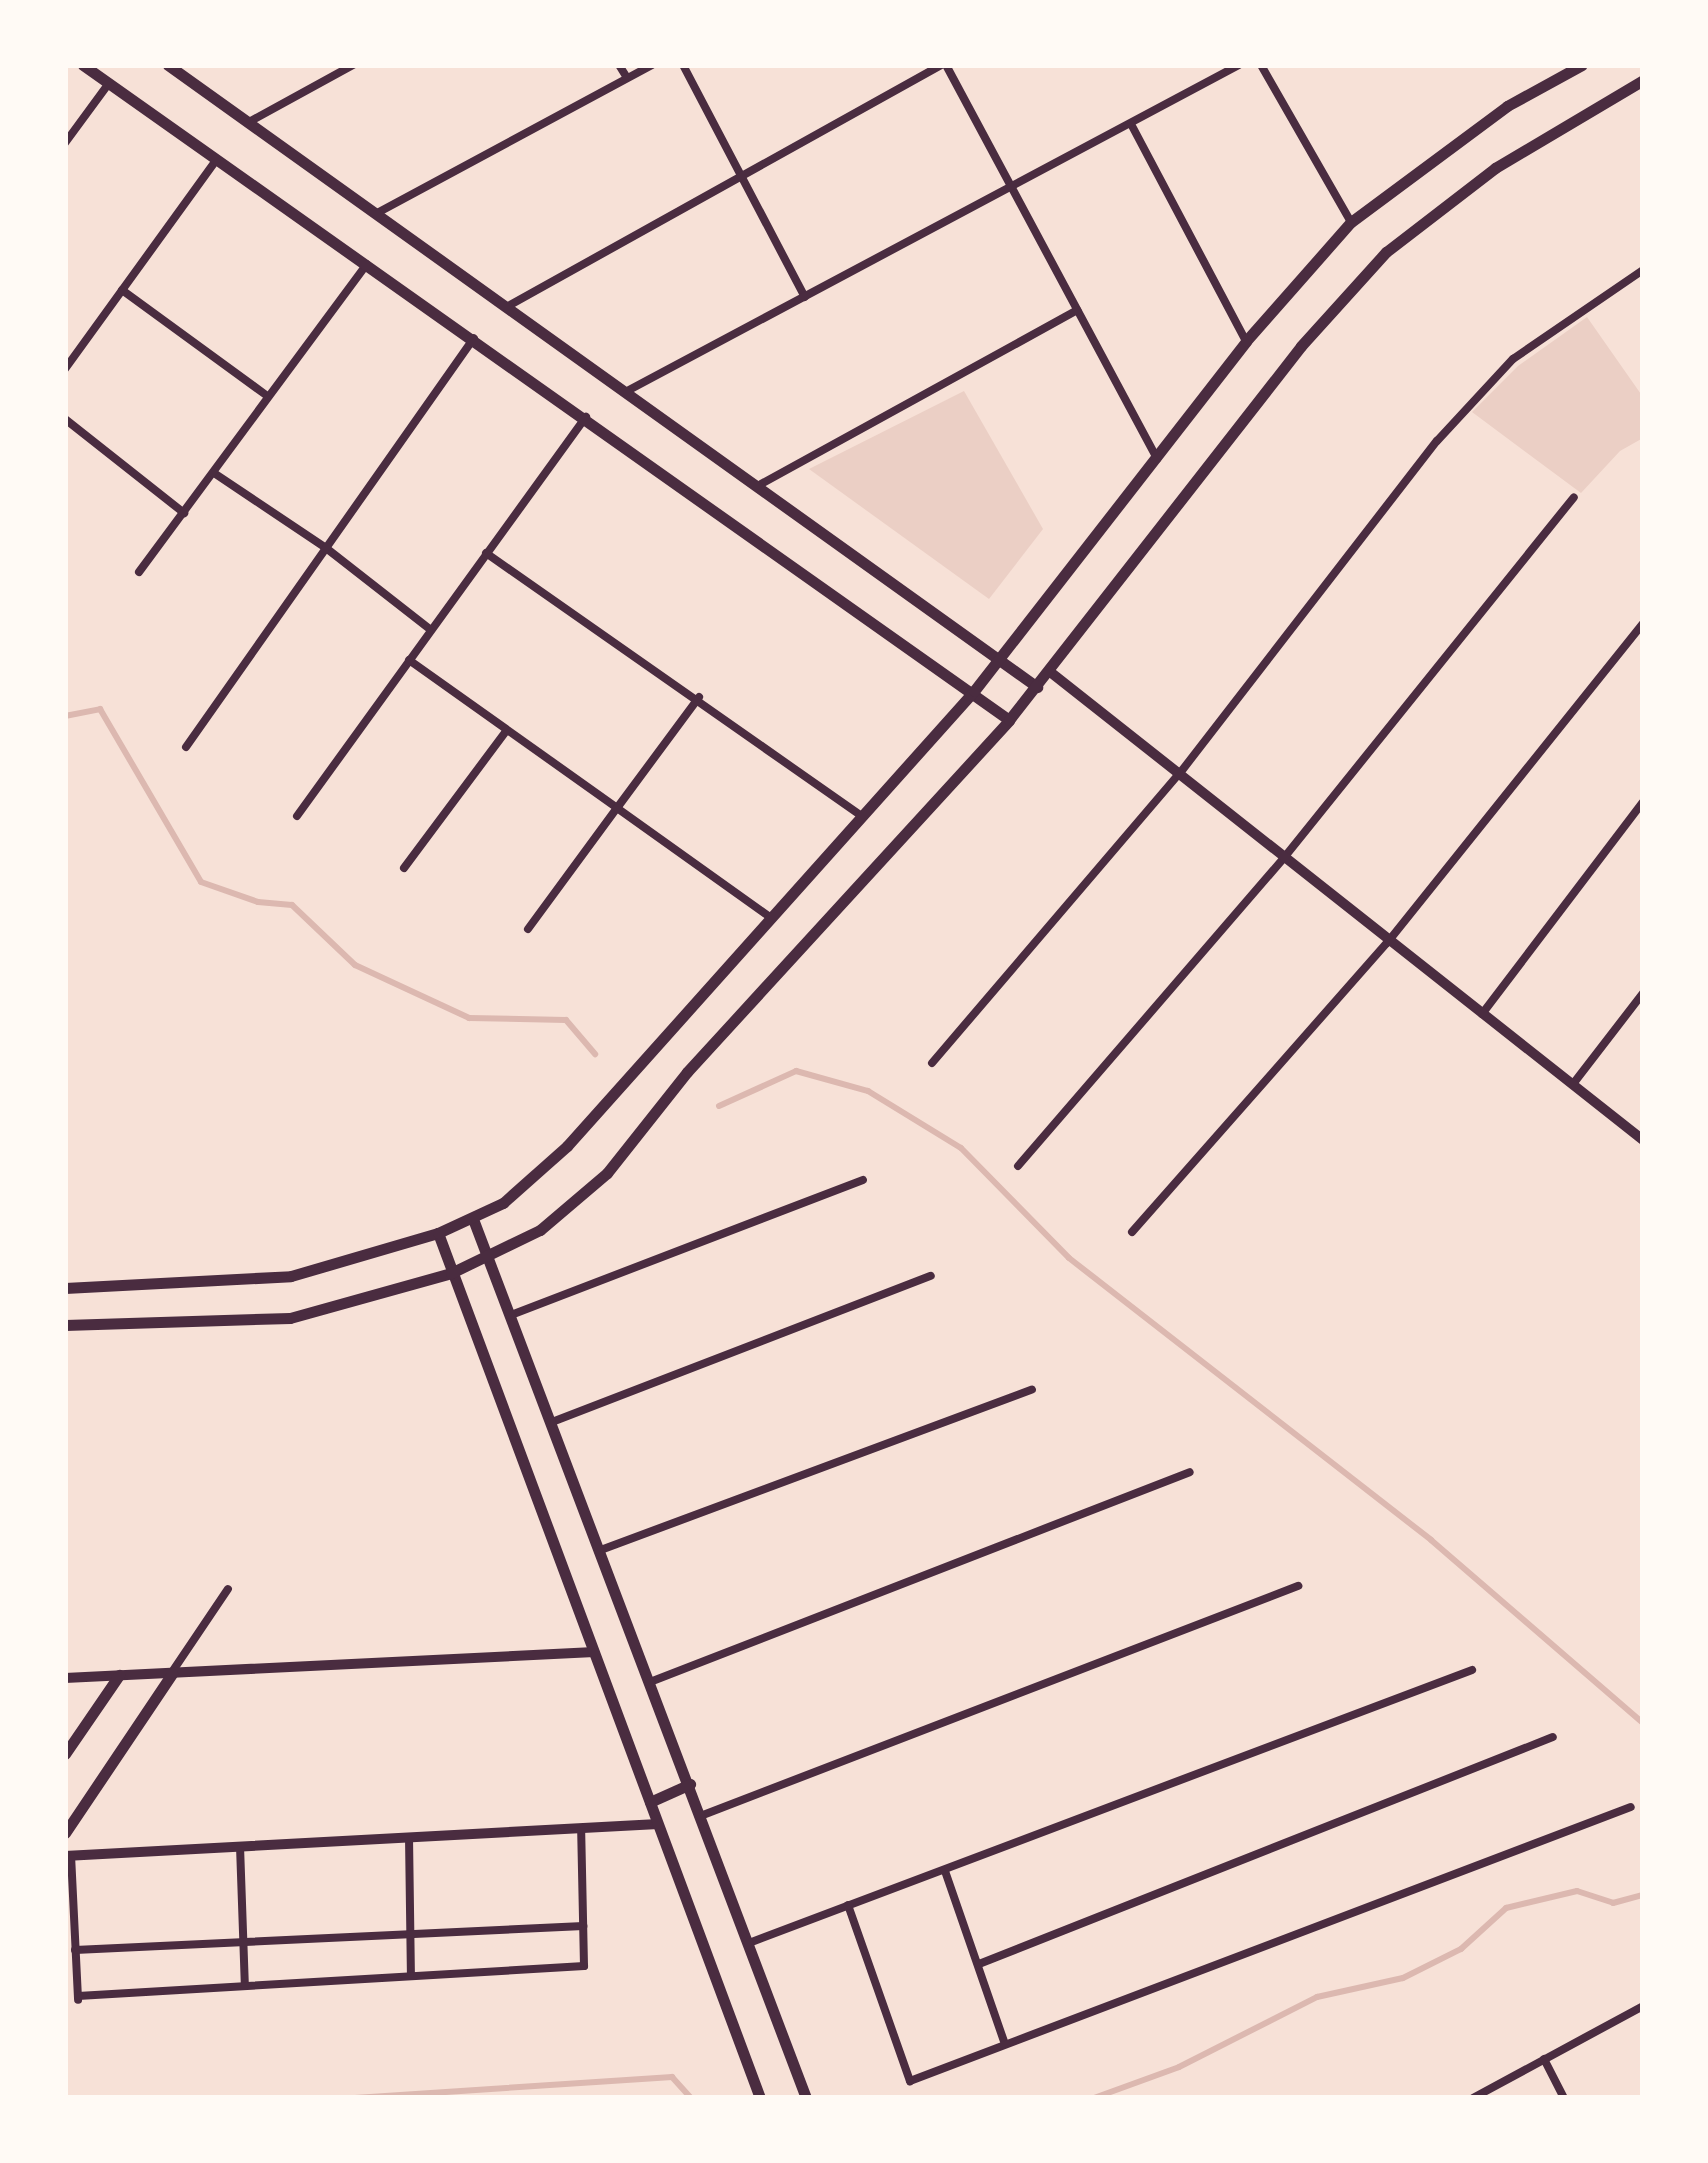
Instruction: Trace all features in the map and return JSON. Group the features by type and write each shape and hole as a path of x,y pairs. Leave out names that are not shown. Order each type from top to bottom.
{"main road":[{"path":"83,65 974,691 1009,720"},
{"path":"168,65 762,484 1037,687"},
{"path":"65,1288 291,1276 438,1233 503,1203 568,1146 974,691 1246,341 1350,222 1508,106 1568,68 1582,65"},
{"path":"65,1325 290,1318 450,1273 540,1230 607,1172 687,1072 1009,720 1301,346 1386,252 1494,168 1643,80"},
{"path":"473,1219 702,1815 806,2098"},
{"path":"438,1233 760,2098"},
{"path":"65,1833 172,1674"},
{"path":"65,1754 119,1675"},
{"path":"650,1802 690,1784"}],"street":[{"path":"326,65 332,77"},
{"path":"249,122 353,65"},
{"path":"619,65 626,78"},
{"path":"379,212 652,65"},
{"path":"682,65 805,297"},
{"path":"510,305 943,65 1157,459"},
{"path":"629,390 1239,65"},
{"path":"1261,65 1350,222"},
{"path":"65,143 109,83"},
{"path":"1130,124 1246,341"},
{"path":"65,369 217,159"},
{"path":"139,572 214,473 266,395 367,264"},
{"path":"932,1064 1180,773 1437,442 1513,359 1643,270"},
{"path":"122,290 266,395"},
{"path":"762,484 1077,310"},
{"path":"186,747 474,338"},
{"path":"298,816 586,417"},
{"path":"65,420 184,513"},
{"path":"214,473 326,548 431,630"},
{"path":"1018,1166 1283,859 1574,497"},
{"path":"486,553 699,697 862,816"},
{"path":"1132,1232 1388,943 1643,623"},
{"path":"409,660 771,918"},
{"path":"1050,671 1388,943 1643,1140"},
{"path":"528,928 699,697"},
{"path":"404,868 507,730"},
{"path":"1482,1014 1643,802"},
{"path":"1573,1084 1643,994"},
{"path":"511,1315 863,1180"},
{"path":"552,1422 931,1276"},
{"path":"598,1551 1032,1390"},
{"path":"650,1682 1190,1472"},
{"path":"702,1815 1298,1586"},
{"path":"172,1674 228,1589"},
{"path":"65,1678 594,1652"},
{"path":"750,1943 1472,1670"},
{"path":"979,1964 1553,1737"},
{"path":"848,1905 908,2081 1632,1807"},
{"path":"581,1828 584,1966 78,1998 68,1855 409,1837 581,1828 658,1824"},
{"path":"409,1837 411,1975"},
{"path":"240,1846 245,1986"},
{"path":"945,1871 1005,2044"},
{"path":"76,1950 583,1926"},
{"path":"1473,2098 1643,2006"},
{"path":"1544,2059 1564,2098"}],"shaded area":[{"path":"1587,317 1643,397 1643,438 1620,451 1581,493 1472,412 1518,366"},
{"path":"964,391 1043,529 989,599 809,469"}],"waterway":[{"path":"65,716 100,709 201,882 258,902 292,905 355,965 469,1018 566,1020 595,1054"},
{"path":"719,1106 796,1071 868,1091 961,1148 1069,1258 1431,1540 1643,1723"},
{"path":"1094,2098 1179,2067 1317,1997 1403,1978 1461,1949 1506,1908 1577,1891 1613,1903 1643,1895"},
{"path":"355,2098 672,2077 691,2098"}]}
